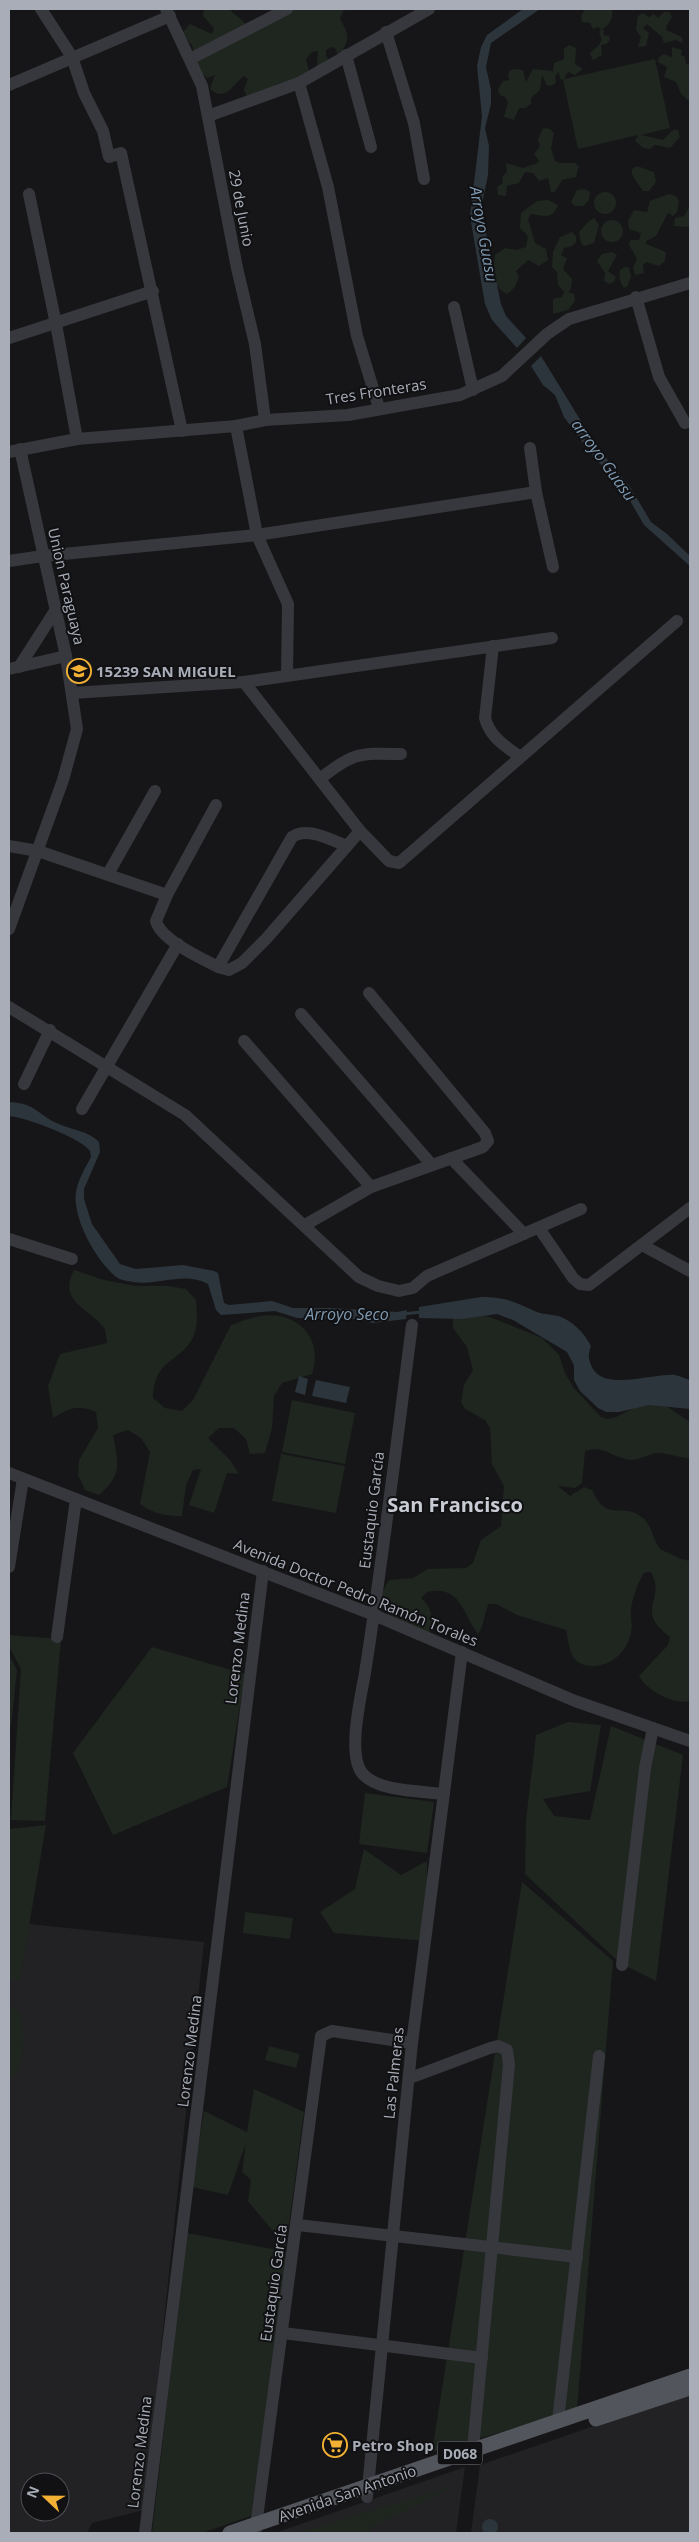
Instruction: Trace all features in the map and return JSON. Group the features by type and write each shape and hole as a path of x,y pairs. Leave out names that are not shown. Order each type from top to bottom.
{"main road":[{"name":"Avenida San Antonio","path":"230,2533 258,2530 690,2376"},
{"name":"Avenida San Antonio","path":"474,2454 690,2388"}],"street":[{"path":"41,9 72,57 84,93 103,131 109,157 121,153 153,291 182,431"},
{"path":"190,59 287,9"},
{"path":"208,116 299,83 429,9"},
{"path":"9,86 168,12"},
{"name":"29 de Junio","path":"168,12 202,86 237,268 255,344 265,420"},
{"path":"386,32 414,123 424,179"},
{"path":"346,55 371,147"},
{"path":"299,83 328,187 357,336 379,408"},
{"path":"29,194 56,324 77,439"},
{"name":"Tres Fronteras","path":"14,450 77,439 236,426 265,420 348,415 460,395 502,376 547,334 569,319 636,297 690,283"},
{"path":"9,338 153,291"},
{"path":"636,297 659,377 685,423"},
{"path":"454,307 473,390"},
{"path":"236,426 257,535 288,604 287,676"},
{"path":"530,448 536,492 553,566"},
{"name":"Union Paraguaya","path":"9,929 63,780 77,729 66,656 14,450"},
{"path":"9,561 42,556 257,535 536,492"},
{"path":"14,668 55,610"},
{"path":"244,682 360,830 389,862 400,863 677,621"},
{"path":"72,693 244,682 552,638"},
{"path":"493,646 485,718 488,729 493,736 520,757"},
{"path":"14,668 66,656"},
{"path":"320,780 344,760 363,753 401,754"},
{"path":"108,874 155,790"},
{"path":"216,805 167,895 156,921 162,932 178,944 218,968 229,970 242,963 266,939 360,830"},
{"path":"218,968 292,837 298,832 306,832 347,846"},
{"path":"9,846 38,851 167,895"},
{"path":"82,1109 178,944"},
{"path":"305,1226 371,1187 482,1147 488,1141 485,1133 369,993"},
{"path":"9,1007 50,1030 185,1114 359,1277 378,1286 399,1291 413,1288 427,1276 581,1208"},
{"path":"301,1014 431,1164"},
{"path":"24,1084 50,1030"},
{"path":"244,1041 371,1187"},
{"path":"451,1158 524,1234"},
{"path":"538,1228 572,1278 580,1284 589,1285 690,1208"},
{"path":"9,1239 72,1259"},
{"path":"642,1245 690,1271"},
{"name":"Eustaquio García","path":"412,1325 374,1615 357,1725 355,1758 362,1773 383,1786 444,1794"},
{"name":"Avenida Doctor Pedro Ramón Torales","path":"9,1474 374,1615 575,1701 690,1741"},
{"path":"9,1567 23,1479"},
{"path":"57,1636 76,1499"},
{"name":"Lorenzo Medina","path":"145,2533 263,1572"},
{"name":"Las Palmeras","path":"367,2492 410,2078 412,2043 462,1652"},
{"path":"622,1965 646,1768 653,1728"},
{"name":"Eustaquio García","path":"258,2530 321,2036 332,2031 412,2043"},
{"path":"410,2078 490,2048 498,2046 507,2050 509,2064 474,2454"},
{"path":"558,2422 599,2056"},
{"path":"298,2226 577,2257"},
{"path":"283,2333 482,2358"}],"shaded area":[{"path":"204,9 229,9 246,24 281,9 349,9 343,11 340,19 345,28 347,40 340,53 337,54 336,49 331,47 326,50 326,56 330,61 317,68 318,51 312,52 306,59 309,71 300,82 283,82 248,100 244,89 248,79 244,76 229,91 221,94 216,93 210,89 215,75 207,78 194,61 193,47 182,33 190,24 212,34 214,28 203,16"},
{"path":"585,9 612,9 610,21 602,29 604,31 603,35 609,36 610,40 606,44 601,45 602,55 593,60 590,54 600,43 601,37 599,32 601,29 598,27 593,29 590,23 582,22 581,16"},
{"path":"664,12 669,12 672,17 666,30 682,37 683,43 676,40 664,43 662,37 647,24 643,28 649,33 646,46 638,47 641,37 636,30 638,16 643,13 649,17 654,14 658,18"},
{"path":"569,45 576,48 575,64 583,69 575,75 568,72 564,79 655,59 670,128 641,135 663,140 673,130 678,130 680,137 670,148 655,145 650,149 643,148 635,141 638,135 578,149 563,80 560,79 559,72 555,76 556,83 551,86 547,85 542,75 540,90 531,98 531,104 525,108 519,108 514,120 504,117 508,102 505,97 500,95 498,89 503,81 510,80 508,77 509,71 514,69 523,70 526,82 533,69 553,71 554,63 564,59 564,49"},
{"path":"672,47 682,50 681,55 685,57 686,64 690,65 690,102 681,94 676,82 664,77 667,67 658,62 659,57 664,54 672,57"},
{"path":"543,128 550,129 554,133 551,148 555,161 575,163 579,166 576,177 562,180 555,192 551,192 548,178 539,181 533,173 525,172 519,183 507,186 506,196 498,195 497,187 503,183 502,177 507,172 506,163 523,168 538,163 539,161 534,154 540,146 538,139"},
{"path":"637,166 654,172 656,182 649,191 643,191 632,175 632,169"},
{"path":"585,189 590,192 589,200 583,206 575,206 571,202 577,190"},
{"path":"605,192 613,195 616,203 613,211 605,214 597,211 594,203 597,195"},
{"path":"669,194 676,196 679,201 677,212 673,216 668,213 656,236 646,241 646,244 666,252 665,261 659,266 646,262 643,265 644,273 635,275 633,267 637,259 629,245 630,240 639,240 641,233 629,229 628,221 634,210 647,212 650,201"},
{"path":"548,200 558,205 553,213 547,216 531,214 528,219 535,243 546,249 548,260 539,266 528,260 516,271 519,277 515,287 507,294 498,287 494,277 495,255 505,248 516,250 526,247 528,236 520,228 521,213 537,201"},
{"path":"690,206 690,227 674,226 675,218 684,216"},
{"path":"594,218 599,225 594,243 584,246 581,243 579,232"},
{"path":"612,220 620,223 623,231 620,239 612,242 604,239 601,231 604,223"},
{"path":"572,232 576,236 576,242 572,246 564,248 561,255 567,258 563,269 572,279 571,289 568,292 574,294 575,301 568,310 553,314 553,299 562,297 564,292 558,285 557,272 552,267 553,252 560,237"},
{"path":"612,252 617,255 608,271 616,277 614,282 609,284 604,281 605,273 597,261 602,254"},
{"path":"629,267 631,276 628,286 624,288 621,282 620,270"},
{"path":"74,1270 104,1280 136,1286 169,1286 186,1289 196,1300 197,1322 194,1335 183,1351 163,1367 155,1385 153,1398 165,1408 182,1411 193,1400 231,1325 249,1318 274,1315 296,1322 311,1339 315,1361 312,1374 282,1383 274,1396 272,1428 265,1453 250,1454 246,1439 234,1428 219,1428 208,1438 230,1460 239,1474 227,1473 214,1513 189,1505 201,1469 193,1470 186,1485 182,1516 160,1514 140,1504 150,1452 141,1438 128,1430 113,1435 117,1468 107,1488 99,1495 85,1490 78,1475 79,1460 98,1428 96,1412 84,1408 74,1408 53,1418 48,1386 60,1354 107,1343 104,1328 77,1304 72,1297 70,1281"},
{"path":"453,1311 490,1317 542,1338 559,1355 565,1373 573,1387 601,1417 608,1419 616,1417 654,1398 690,1422 690,1459 659,1453 630,1460 605,1451 591,1449 585,1451 582,1483 575,1488 558,1486 570,1496 584,1487 592,1490 604,1507 635,1513 646,1521 660,1549 690,1561 690,1701 676,1701 662,1696 648,1687 639,1676 668,1645 670,1637 659,1628 654,1619 652,1612 656,1590 651,1572 644,1573 639,1582 631,1609 632,1629 626,1646 617,1657 598,1666 584,1665 574,1659 566,1630 517,1615 496,1604 489,1604 478,1634 460,1603 447,1593 438,1591 427,1592 421,1598 428,1606 431,1614 430,1633 410,1631 384,1611 381,1595 389,1580 413,1578 428,1569 466,1568 473,1563 481,1540 501,1526 504,1486 492,1464 490,1428 485,1420 465,1409 461,1402 464,1385 473,1370 467,1347 453,1328"},
{"path":"292,1400 355,1413 345,1464 282,1452"},
{"path":"281,1454 345,1466 336,1513 272,1501"},
{"path":"9,1635 61,1639 45,1821 11,1820 21,1669 9,1646"},
{"path":"152,1647 245,1674 227,1787 113,1835 73,1753"},
{"path":"9,1655 17,1670 11,1726 9,1729"},
{"path":"568,1722 601,1725 590,1791 543,1799 554,1816 590,1820 611,1726 683,1755 656,1981 620,1963 525,1874 526,1820 536,1735"},
{"path":"365,1793 434,1802 427,1853 359,1844"},
{"path":"46,1825 20,1980 9,1979 9,1829"},
{"path":"364,1849 401,1875 427,1861 427,1941 334,1933 320,1912 355,1889"},
{"path":"522,1882 613,1961 577,2410 432,2452"},
{"path":"245,1912 293,1918 290,1939 243,1933"},
{"path":"9,1922 204,1942 144,2510 92,2523 87,2533 9,2533"},
{"path":"13,2008 20,2011 22,2018 23,2048 19,2068 9,2080 9,2011"},
{"path":"269,2046 300,2054 296,2068 265,2060"},
{"path":"254,2089 304,2112 286,2247 248,2201 251,2180 242,2172 246,2143 228,2195 192,2187 204,2111 247,2132"},
{"path":"187,2233 288,2252 251,2516 202,2533 152,2533"},
{"path":"690,2393 690,2533 471,2533 480,2465"},
{"path":"465,2467 456,2533 275,2533"},
{"path":"457,2485 370,2528 371,2533 297,2533"}],"water":[{"name":"Arroyo Guasu","path":"523,9 540,9 491,43 486,67 491,90 491,104 485,128 489,146 488,175 481,209 501,304 506,316 526,338 517,348 492,320 485,304 470,216 482,116 477,66 481,47 487,35"},
{"name":"arroyo Guasu","path":"541,356 597,447 630,487 651,522 690,556 690,566 644,525 625,492 589,451 564,417 555,395 543,385 531,366"},
{"path":"9,1102 32,1107 52,1121 85,1133 99,1142 100,1152 84,1189 84,1199 92,1224 120,1264 136,1269 183,1265 214,1271 218,1273 224,1303 229,1305 272,1301 293,1308 397,1312 407,1310 406,1319 372,1323 357,1319 297,1318 275,1311 221,1315 216,1310 208,1284 199,1280 181,1279 143,1283 126,1281 117,1277 100,1260 93,1249 78,1214 76,1192 91,1157 90,1151 65,1134 27,1120 9,1116"},
{"path":"481,1297 510,1301 537,1312 561,1317 571,1322 591,1346 589,1360 591,1365 597,1373 605,1378 628,1380 675,1375 690,1380 690,1409 649,1405 619,1412 606,1412 598,1408 580,1391 574,1380 574,1365 567,1352 513,1320 497,1314 462,1319 419,1318 419,1307"},
{"path":"299,1376 308,1379 305,1395 295,1392"},
{"path":"316,1380 350,1387 346,1403 312,1396"},
{"path":"490,2519 496,2521 498,2527 496,2533 490,2535 484,2533 482,2527 484,2521"}],"waterway":[{"name":"Arroyo Seco","path":"403,1314 421,1312"}],"place":[{"name":"15239 SAN MIGUEL","path":"79,671"},
{"name":"Petro Shop","path":"335,2445"}],"district":[{"name":"San Francisco","path":"455,1504"}]}
